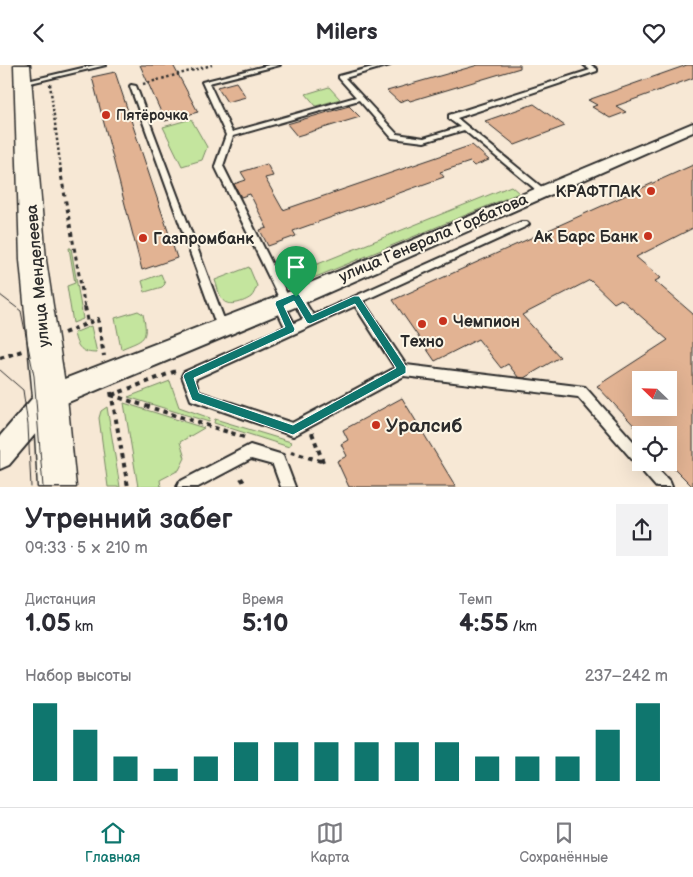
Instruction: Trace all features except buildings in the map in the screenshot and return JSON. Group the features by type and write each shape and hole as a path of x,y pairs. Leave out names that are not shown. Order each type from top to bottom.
{"main road":[{"name":"улица Менделеева","path":"22,74 33,260 50,397 57,487"}],"street":[{"name":"улица Генерала Горбатова","path":"0,456 50,397 287,301 693,127"}],"lane":[{"path":"22,74 49,77 103,65"},
{"path":"277,65 205,82 230,135 219,166 287,301 291,329"},
{"path":"387,65 341,77 395,136 424,140 464,128"},
{"path":"541,191 452,117 595,70 587,65"},
{"path":"133,86 222,327"},
{"path":"230,135 360,98"},
{"path":"524,224 188,376 195,396 293,430 402,370 581,391 632,450"},
{"path":"356,299 402,370"},
{"path":"287,301 310,320"},
{"path":"184,487 250,452 278,460 288,487"},
{"path":"651,471 665,487"}],"path":[{"path":"133,86 212,65"},
{"path":"49,77 57,150 88,323"},
{"path":"0,358 98,319 107,373"},
{"path":"193,374 191,365 111,395 248,439"},
{"path":"115,414 128,487"},
{"path":"286,450 324,462 308,422"},
{"path":"241,478 245,484"}],"green space":[{"path":"329,87 340,99 316,106 306,94"},
{"path":"191,119 207,147 202,160 182,166 163,127"},
{"path":"511,186 519,193 294,286 288,276"},
{"path":"69,248 71,248 83,319 73,323 67,286 75,283"},
{"path":"249,267 257,286 252,296 244,301 232,304 224,302 215,280"},
{"path":"161,274 165,284 162,287 145,292 142,281"},
{"path":"138,311 143,314 145,334 140,341 121,349 115,318"},
{"path":"91,326 97,353 81,349 74,333"},
{"path":"170,381 179,407 210,418 209,422 128,397"},
{"path":"124,403 204,428 180,442 185,458 179,470 160,480 161,487 138,487"},
{"path":"107,407 120,487 108,487 99,418 101,411"},
{"path":"215,419 291,442 289,447 214,423"}],"tram line":[{"path":"0,295 21,311 34,376 43,487"},
{"path":"0,370 23,390 28,425 31,487"}],"place":[{"name":"Пятёрочка","path":"106,115"},
{"name":"КРАФТПАК","path":"651,191"},
{"name":"Ак Барс Банк","path":"648,236"},
{"name":"Газпромбанк","path":"143,238"},
{"name":"Чемпион","path":"443,321"},
{"name":"Техно","path":"422,324"},
{"name":"Уралсиб","path":"376,425"}],"route":[{"path":"296,297 310,320 356,299 402,370 293,430 195,396 188,376 291,329 279,304 296,297"}]}
